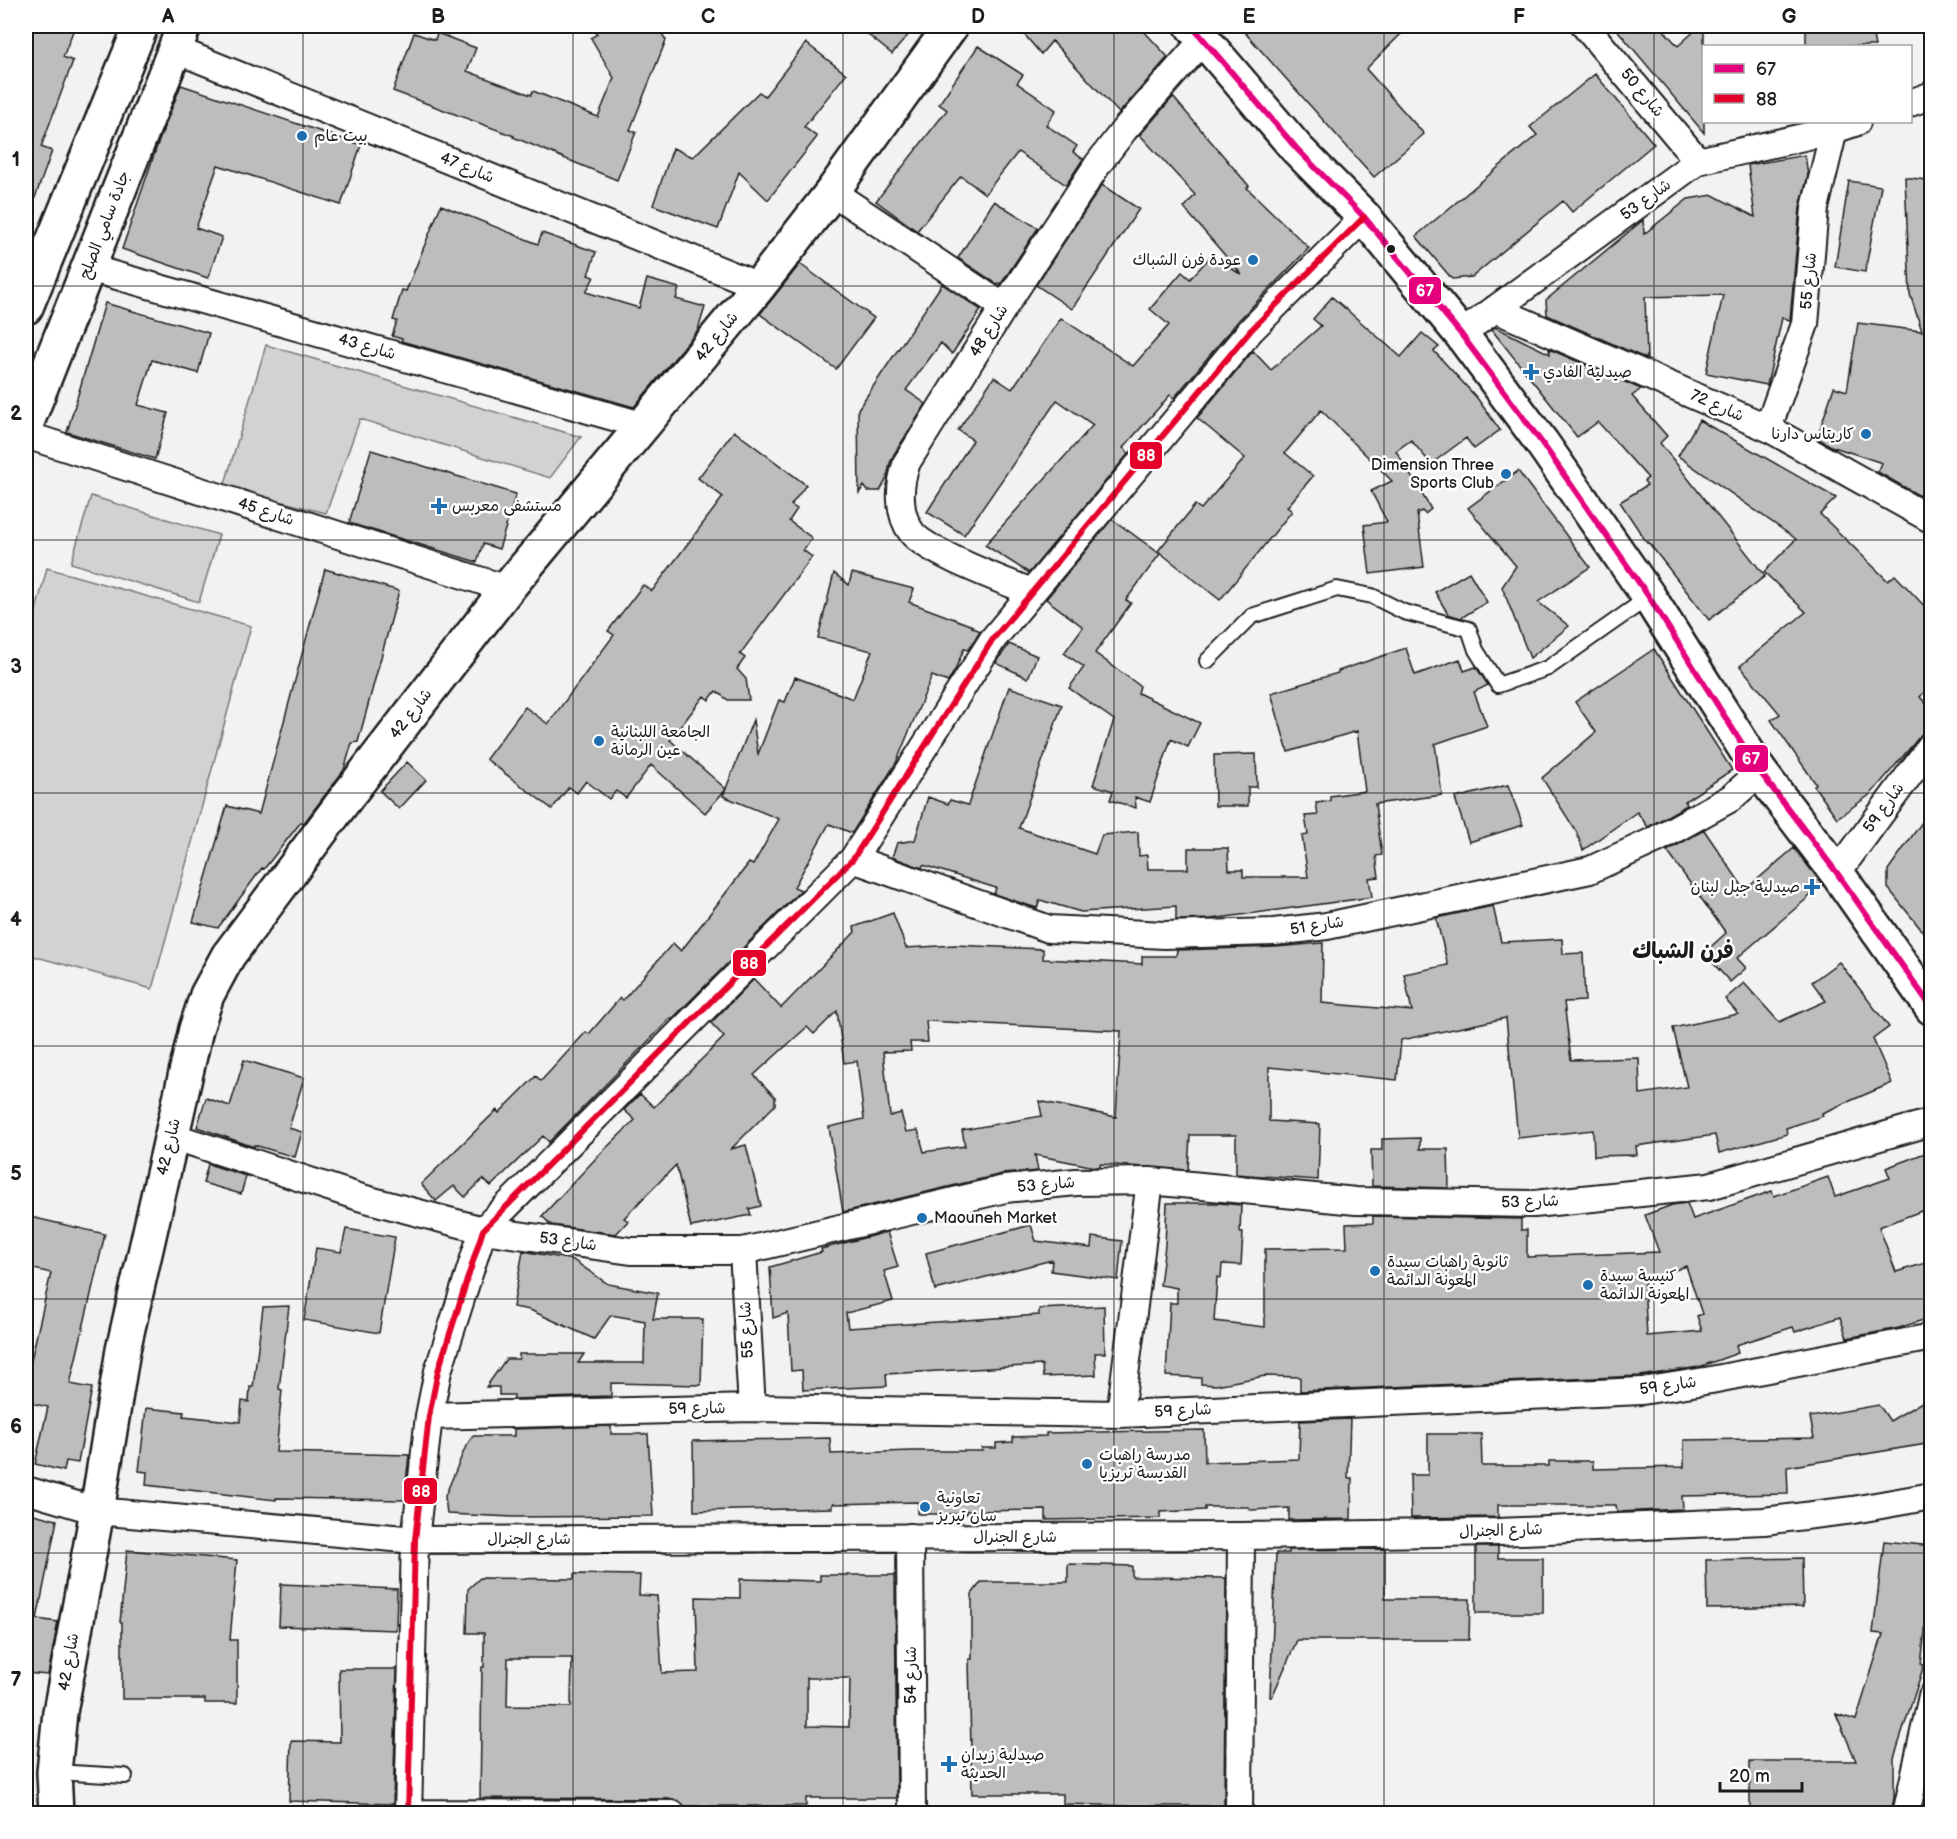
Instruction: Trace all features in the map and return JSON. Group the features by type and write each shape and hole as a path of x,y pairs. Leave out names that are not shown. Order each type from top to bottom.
{"main road":[{"path":"26,307 141,26"},
{"name":"شارع 42","path":"56,1814 54,1772 60,1712 97,1511 123,1350 201,1012 207,995 228,956 349,794 507,589 645,426 759,286 832,192 951,26"},
{"path":"1198,32 1297,149 1364,217 1461,334 1542,443 1649,597 1760,771 1837,873 1932,1008"},
{"name":"جادة سامي الصلح","path":"26,425 179,37"}],"street":[{"name":"شارع 50","path":"1585,26 1698,161"},
{"name":"شارع 48","path":"1031,592 940,553 913,534 905,518 900,493 901,478 907,462 1004,307 1098,164 1198,32"},
{"name":"شارع 47","path":"179,37 759,286"},
{"path":"1912,103 1932,95"},
{"name":"شارع 53","path":"1461,334 1698,161 1846,126"},
{"name":"شارع 55","path":"1768,428 1805,324 1815,208 1846,126"},
{"path":"832,192 1004,307"},
{"path":"672,1814 408,1813 415,1540 429,1416 438,1371 483,1230 853,859 993,639 1251,330 1364,217"},
{"name":"شارع 43","path":"89,268 645,426"},
{"name":"شارع 72","path":"1495,309 1768,428 1932,520"},
{"name":"شارع 45","path":"26,435 507,589"},
{"name":"شارع 59","path":"1837,873 1932,744"},
{"name":"شارع 51","path":"853,859 1049,928 1164,935 1274,932 1327,926 1590,870 1655,840 1731,798 1760,771"},
{"name":"شارع 53","path":"172,1136 362,1198 483,1230 631,1251 743,1251 1005,1189 1076,1182 1150,1181 1356,1201 1534,1204 1709,1186 1932,1122"},
{"path":"1120,1414 1150,1181"},
{"name":"شارع 55","path":"743,1251 752,1408"},
{"name":"شارع 59","path":"429,1416 752,1408 1120,1414 1642,1391 1711,1380 1932,1337"},
{"path":"26,1490 97,1511"},
{"name":"شارع الجنرال","path":"97,1511 415,1540 1241,1536 1498,1532 1764,1521 1853,1510 1932,1496"},
{"path":"1239,1814 1241,1536"},
{"name":"شارع 54","path":"910,1537 912,1814"},
{"path":"1906,1814 1932,1696"}],"lane":[{"path":"1207,661 1252,616 1337,589 1372,596 1404,612 1469,628 1476,650 1498,685 1548,669 1649,597"},
{"path":"54,1772 125,1776"}],"shaded area":[{"path":"266,345 581,437 550,478 360,419 326,513 224,487"},
{"path":"91,496 219,535 199,602 71,563"},
{"path":"47,568 251,626 152,989 26,954 26,649"}],"building":[{"path":"26,26 75,26 63,57 73,61 41,147 52,151 28,217 26,216"},
{"path":"592,26 657,26 666,40 630,130 636,132 617,180 514,136 393,91 414,33 435,40 437,33 476,48 467,71 531,95 533,91 598,117 614,78 591,38 597,34"},
{"path":"857,26 916,26 892,54"},
{"path":"1017,26 1139,26 1168,57 1119,113 1052,41 1041,54"},
{"path":"1239,26 1409,26 1366,69 1424,134 1374,177"},
{"path":"1614,26 1660,26 1678,46 1700,26 1704,26 1702,123 1704,123 1704,133"},
{"path":"1806,26 1871,26 1875,45 1806,45"},
{"path":"806,43 846,74 804,127 817,137 768,200 739,172 718,229 653,205 673,148 693,157 759,92 765,96"},
{"path":"978,46 1023,75 1017,83 1056,110 1046,125 1077,146 1073,152 1083,159 1066,185 1018,152 985,194 961,176 917,231 876,201 947,110 939,104"},
{"path":"1595,74 1654,144 1572,212 1563,201 1472,277 1452,279 1416,236 1537,135 1530,127"},
{"path":"181,85 361,145 341,205 218,165 196,228 222,237 208,278 122,249 157,146"},
{"path":"1173,97 1249,186 1247,188 1309,248 1239,320 1174,398 1170,395 1123,448 1129,453 1029,573 985,545 1093,425 1057,400 964,535 927,512 973,440 958,430 994,377 1012,389 1061,318 1133,366 1169,325 1150,309 1182,272 1190,279 1211,256 1242,275 1184,208 1195,195 1140,135"},
{"path":"1805,155 1808,175 1800,207 1790,320 1782,318 1767,385 1706,373 1723,295 1645,297 1647,359 1547,315 1546,300 1643,220 1644,234 1688,199 1713,195 1755,217 1748,165"},
{"path":"1905,177 1932,181 1932,503 1878,472 1882,463 1831,446 1817,438 1834,387 1847,391 1858,323 1922,331 1910,294"},
{"path":"1849,181 1881,186 1865,272 1835,267"},
{"path":"1102,185 1139,209 1072,309 1036,285"},
{"path":"994,201 1038,228 1001,284 997,284 958,258"},
{"path":"441,205 538,244 542,233 596,252 588,275 594,277 586,292 639,308 647,279 679,288 676,299 705,307 698,330 634,407 401,341 402,339 392,336 397,321 393,320 402,290 406,291"},
{"path":"800,264 874,318 836,369 760,314"},
{"path":"942,284 981,310 952,354 941,343 906,390 926,404 894,454 887,478 880,491 868,491 864,486 859,493 858,409"},
{"path":"1332,297 1401,357 1422,333 1439,347 1434,351 1477,398 1500,430 1474,449 1466,438 1431,464 1411,440 1396,451 1431,509 1425,514 1422,511 1417,513 1424,567 1370,574 1364,525 1387,522 1371,491 1392,481 1321,410 1285,453 1313,476 1287,507 1292,511 1220,600 1158,551 1195,505 1201,509 1245,458 1197,418 1253,351 1271,370 1321,326 1313,319"},
{"path":"105,303 209,333 198,373 152,360 138,405 168,413 155,459 67,432"},
{"path":"1495,327 1550,354 1549,349 1641,389 1632,396 1667,436 1660,443 1765,576 1709,620 1647,543 1620,502 1647,485 1644,481 1648,478 1598,422 1577,437 1492,330"},
{"path":"1699,420 1836,498 1820,514 1888,581 1895,575 1932,614 1932,683 1920,697 1932,710 1932,722 1871,794 1837,818 1771,720 1780,714 1740,666 1806,612 1764,572 1796,539 1678,456"},
{"path":"734,431 806,485 791,505 797,509 789,521 812,538 803,550 812,557 740,654 745,658 737,669 746,679 749,700 728,700 716,691 709,700 704,696 670,740 726,789 705,813 651,765 626,798 616,791 609,799 586,781 577,793 569,787 552,809 486,759 525,707 548,724 614,635 608,631 643,585 652,591 723,497 698,478"},
{"path":"371,450 516,494 499,549 483,544 477,562 349,523"},
{"path":"1518,471 1590,567 1538,602 1569,626 1530,658 1502,587 1516,566 1468,508"},
{"path":"1112,519 1160,554 1126,600 1131,603 1095,653 1140,686 1138,693 1200,723 1188,747 1171,739 1150,802 1135,797 1136,808 1110,800 1113,791 1093,785 1114,720 1069,688 1084,667 1064,653 1083,627 1046,599"},
{"path":"325,569 399,591 358,742 352,743 344,770 304,823 301,822 264,869 262,868 218,928 193,922 227,806 259,814"},
{"path":"1469,572 1487,602 1461,618 1448,614 1435,592"},
{"path":"834,573 849,585 852,573 914,589 909,602 973,626 980,631 968,650 964,649 948,682 932,676 896,763 852,833 829,824 794,887 801,890 549,1142 543,1136 491,1186 483,1179 465,1197 454,1186 436,1201 421,1184 497,1110 499,1113 536,1076 541,1081 586,1032 589,1034 620,998 623,1000 673,943 681,951 749,863 753,865 779,819 723,796 753,720 758,754 779,700 785,702 795,677 853,699 872,651 818,638"},
{"path":"1009,644 1037,656 1028,678 996,663"},
{"path":"1406,648 1415,675 1460,659 1464,671 1476,667 1488,685 1474,692 1487,726 1435,744 1442,795 1375,804 1382,855 1376,856 1379,877 1369,878 1372,897 1211,919 1176,920 1176,906 1081,912 1040,900 1037,908 994,894 996,888 923,865 922,868 892,857 897,843 915,840 928,797 948,804 950,800 968,805 1009,687 1062,705 1019,828 1095,854 1102,835 1138,832 1139,856 1147,855 1148,869 1188,869 1188,848 1228,848 1229,870 1243,870 1243,877 1308,877 1302,836 1308,835 1305,816 1318,815 1316,803 1330,801 1330,796 1365,791 1357,731 1288,752 1271,693 1338,673 1338,671"},
{"path":"1654,649 1732,770 1685,801 1687,805 1648,827 1637,812 1583,850 1576,831 1542,778 1596,732 1575,702"},
{"path":"1256,754 1257,787 1248,787 1248,806 1215,806 1214,755"},
{"path":"407,762 426,780 399,809 380,791"},
{"path":"1508,785 1523,825 1469,842 1455,798"},
{"path":"1932,808 1932,943 1888,888 1888,870"},
{"path":"1704,830 1745,890 1794,848 1823,885 1737,958 1746,968 1730,982 1704,953 1726,933 1667,851"},
{"path":"1493,906 1501,942 1562,939 1563,954 1583,953 1585,1001 1564,1002 1571,1060 1639,1058 1640,1094 1687,1087 1673,1028 1738,1014 1725,999 1744,983 1779,1022 1826,1001 1812,982 1839,962 1889,1027 1873,1039 1892,1083 1822,1113 1823,1116 1786,1128 1787,1134 1719,1153 1715,1135 1636,1146 1637,1155 1594,1156 1593,1130 1518,1138 1506,1018 1401,1040 1397,1080 1269,1067 1269,1121 1320,1124 1318,1180 1236,1174 1236,1135 1190,1135 1188,1170 1100,1164 1100,1167 1095,1167 1035,1155 1038,1171 1002,1174 843,1212 829,1127 864,1119 857,1061 844,1063 837,1011 814,1034 807,1027 754,1075 775,1097 775,1105 731,1149 746,1145 761,1206 749,1209 751,1215 691,1227 676,1165 624,1218 628,1221 616,1234 551,1225 542,1216 635,1120 624,1110 640,1094 654,1107 724,1037 711,1023 754,979 781,1008 855,932 854,927 893,913 906,948 955,945 1043,949 1043,959 1142,964 1142,956 1176,956 1177,950 1323,943 1322,1003 1412,1011 1404,974 1448,965 1436,918","holes":["926,1021 1121,1031 1116,1117 1039,1101 1042,1116 962,1130 965,1146 924,1152 918,1130 906,1132 901,1113 890,1116 883,1052 911,1051 910,1042 928,1042"]},
{"path":"244,1060 304,1078 289,1128 302,1132 295,1157 254,1145 254,1147 197,1127 206,1098 230,1106"},
{"path":"1420,1138 1420,1149 1448,1149 1449,1188 1372,1186 1371,1150 1382,1150 1382,1139"},
{"path":"1925,1153 1926,1156 1932,1154 1932,1207 1879,1227 1896,1272 1932,1261 1932,1317 1899,1328 1847,1338 1840,1317 1795,1332 1793,1327 1736,1345 1738,1353 1699,1367 1640,1376 1300,1391 1300,1377 1265,1376 1216,1385 1201,1384 1201,1378 1166,1376 1170,1303 1177,1303 1177,1288 1160,1285 1167,1203 1241,1205 1240,1232 1243,1232 1241,1265 1222,1264 1221,1278 1217,1277 1214,1321 1265,1327 1265,1249 1347,1248 1346,1224 1373,1223 1373,1216 1521,1219 1521,1230 1527,1230 1527,1257 1659,1252 1645,1215 1672,1205 1687,1203 1693,1219 1772,1191 1774,1196 1828,1177 1835,1197 1890,1178 1886,1168","holes":["1686,1266 1702,1314 1697,1316 1702,1331 1647,1336 1644,1282"]},
{"path":"208,1164 246,1176 241,1194 203,1183"},
{"path":"26,1216 105,1234 70,1384 92,1388 78,1463 66,1461 64,1471 35,1464 48,1407 26,1402 26,1382 51,1273 26,1267"},
{"path":"1031,1225 1036,1241 1091,1248 1092,1237 1122,1241 1118,1280 1051,1271 1052,1260 935,1290 926,1253"},
{"path":"346,1229 395,1237 379,1333 304,1320 316,1248 341,1252"},
{"path":"887,1232 898,1267 884,1271 893,1301 846,1313 848,1328 1039,1315 1039,1309 1104,1306 1105,1353 1095,1353 1096,1375 1043,1377 1042,1365 886,1374 887,1386 803,1390 802,1370 791,1371 788,1313 773,1318 770,1267 822,1252 821,1249"},
{"path":"523,1251 573,1260 608,1284 658,1293 653,1319 703,1319 701,1385 611,1383 611,1396 514,1399 514,1395 499,1395 499,1387 486,1387 506,1359 519,1359 519,1354 584,1354 578,1363 644,1363 645,1321 611,1315 594,1339 530,1310 513,1307"},
{"path":"289,1306 279,1389 282,1390 276,1452 409,1455 404,1500 276,1498 276,1500 146,1485 147,1472 139,1471 146,1408 184,1412 183,1416 240,1422 242,1401 249,1402 250,1387 253,1387 263,1307"},
{"path":"1932,1396 1932,1443 1787,1467 1788,1494 1682,1496 1683,1509 1617,1512 1616,1505 1498,1505 1498,1517 1411,1518 1410,1475 1428,1475 1428,1434 1481,1434 1482,1466 1549,1466 1549,1461 1593,1461 1593,1469 1684,1467 1684,1440 1814,1438 1810,1417 1879,1405 1890,1421"},
{"path":"1350,1419 1348,1478 1352,1478 1351,1519 1289,1520 1289,1508 1251,1510 1248,1507 1205,1507 1205,1510 1160,1512 1160,1518 1046,1520 1046,1510 918,1514 918,1502 832,1504 832,1508 694,1511 693,1441 830,1438 831,1454 982,1451 982,1448 996,1448 996,1443 1013,1442 1013,1437 1046,1436 1046,1433 1204,1430 1205,1462 1299,1459 1300,1421"},
{"path":"611,1426 611,1434 648,1434 653,1516 514,1517 447,1514 445,1496 466,1446 473,1436 514,1436 514,1429"},
{"path":"26,1512 57,1520 37,1619 58,1622 48,1675 26,1673"},
{"path":"1884,1541 1932,1546 1932,1574 1921,1664 1924,1665 1894,1758 1894,1798 1891,1814 1750,1814 1750,1761 1856,1761 1836,1714 1856,1720 1883,1634 1873,1633"},
{"path":"1476,1547 1498,1547 1498,1558 1543,1558 1543,1613 1476,1613"},
{"path":"1385,1549 1385,1599 1470,1599 1469,1640 1297,1640 1272,1697 1270,1697 1276,1553 1289,1553 1289,1550"},
{"path":"127,1550 237,1560 230,1640 237,1640 237,1703 205,1703 205,1699 122,1699 122,1622 120,1622"},
{"path":"1802,1558 1803,1607 1707,1609 1706,1560"},
{"path":"1068,1564 1132,1566 1132,1577 1226,1578 1224,1806 1063,1804 1063,1794 972,1794 969,1659 972,1659 972,1594 981,1582 1068,1582"},
{"path":"574,1574 640,1575 639,1595 657,1596 662,1673 698,1672 696,1597 740,1598 740,1579 820,1581 820,1575 895,1575 897,1798 806,1798 806,1806 685,1806 672,1799 480,1798 484,1633 467,1633 468,1589 480,1578 574,1579","holes":["508,1658 572,1658 571,1707 507,1706","807,1678 850,1678 849,1727 807,1726"]},
{"path":"281,1584 397,1589 396,1630 279,1626"},
{"path":"339,1669 397,1669 393,1804 289,1801 291,1741 340,1742"}],"transit line":[{"name":"67","path":"1192,26 1297,149 1364,217 1461,334 1542,443 1649,597 1760,772 1837,873 1932,1008"},
{"name":"88","path":"408,1814 415,1540 429,1416 438,1371 483,1230 853,859 993,639 1251,330 1364,217"}],"place":[{"name":"بيت عام","path":"302,136"},
{"name":"عودة فرن الشباك","path":"1253,260"},
{"name":"صيدلية الفادي","path":"1531,372"},
{"name":"كاريتاس دارنا","path":"1866,434"},
{"name":"Dimension Three Sports Club","path":"1506,474"},
{"name":"مستشفى معربس","path":"439,506"},
{"name":"الجامعة اللبنانية عين الرمانة","path":"599,741"},
{"name":"صيدلية جبل لبنان","path":"1812,887"},
{"name":"Maouneh Market","path":"922,1218"},
{"name":"ثانوية راهبات سيدة المعونة الدائمة","path":"1375,1271"},
{"name":"كنيسة سيدة المعونة الدائمة","path":"1588,1285"},
{"name":"مدرسة راهبات القديسة تريزيا","path":"1087,1464"},
{"name":"تعاونية سان تيريز","path":"925,1507"},
{"name":"صيدلية زيدان الحديثة","path":"949,1764"}],"district":[{"name":"فرن الشباك","path":"1683,951"}]}
